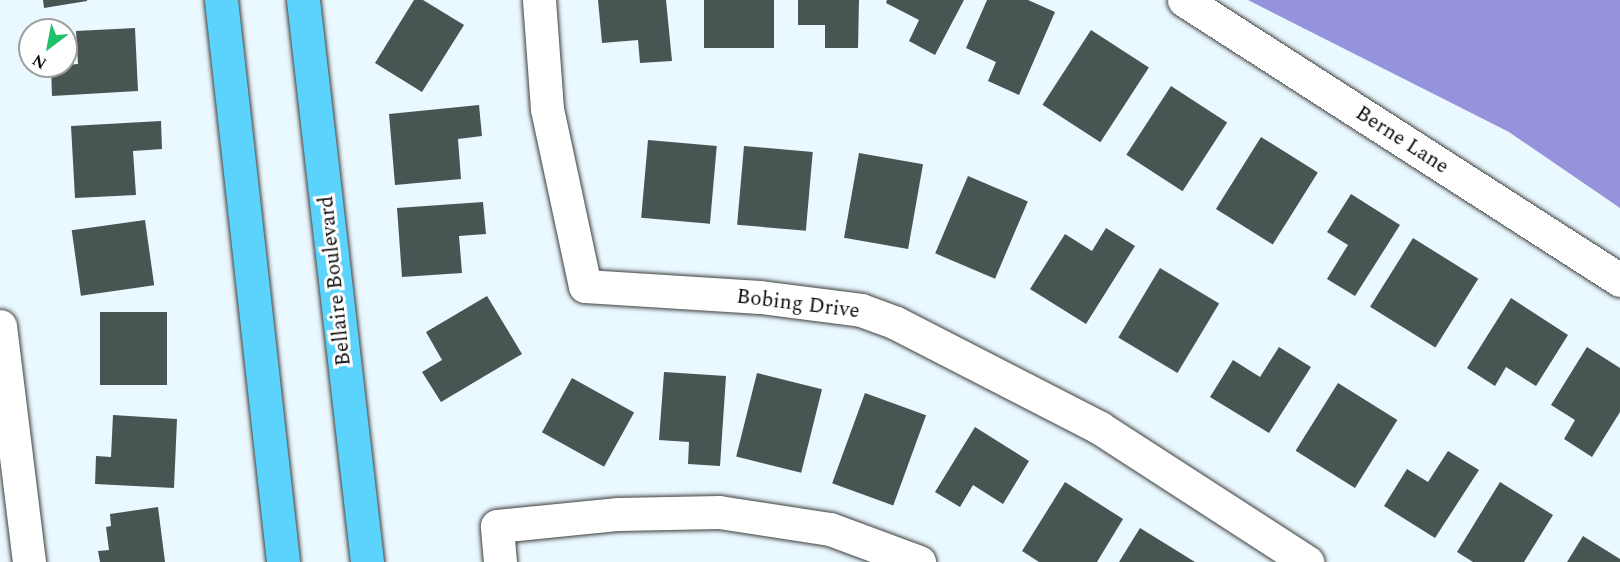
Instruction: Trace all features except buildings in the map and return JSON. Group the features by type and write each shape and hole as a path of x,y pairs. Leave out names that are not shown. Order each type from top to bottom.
{"main road":[{"path":"220,0 284,562"},
{"name":"Bellaire Boulevard","path":"303,0 367,562"}],"street":[{"name":"Bobing Drive","path":"539,0 548,109 585,286 760,297 861,310 896,323 1100,428 1307,562"},
{"name":"Berne Lane","path":"1184,0 1620,280"},
{"path":"0,326 29,562"},
{"path":"500,562 497,526 618,514 719,512 830,528 919,562"}],"shaded area":[{"path":"1248,0 1620,0 1620,208 1509,132"}]}
